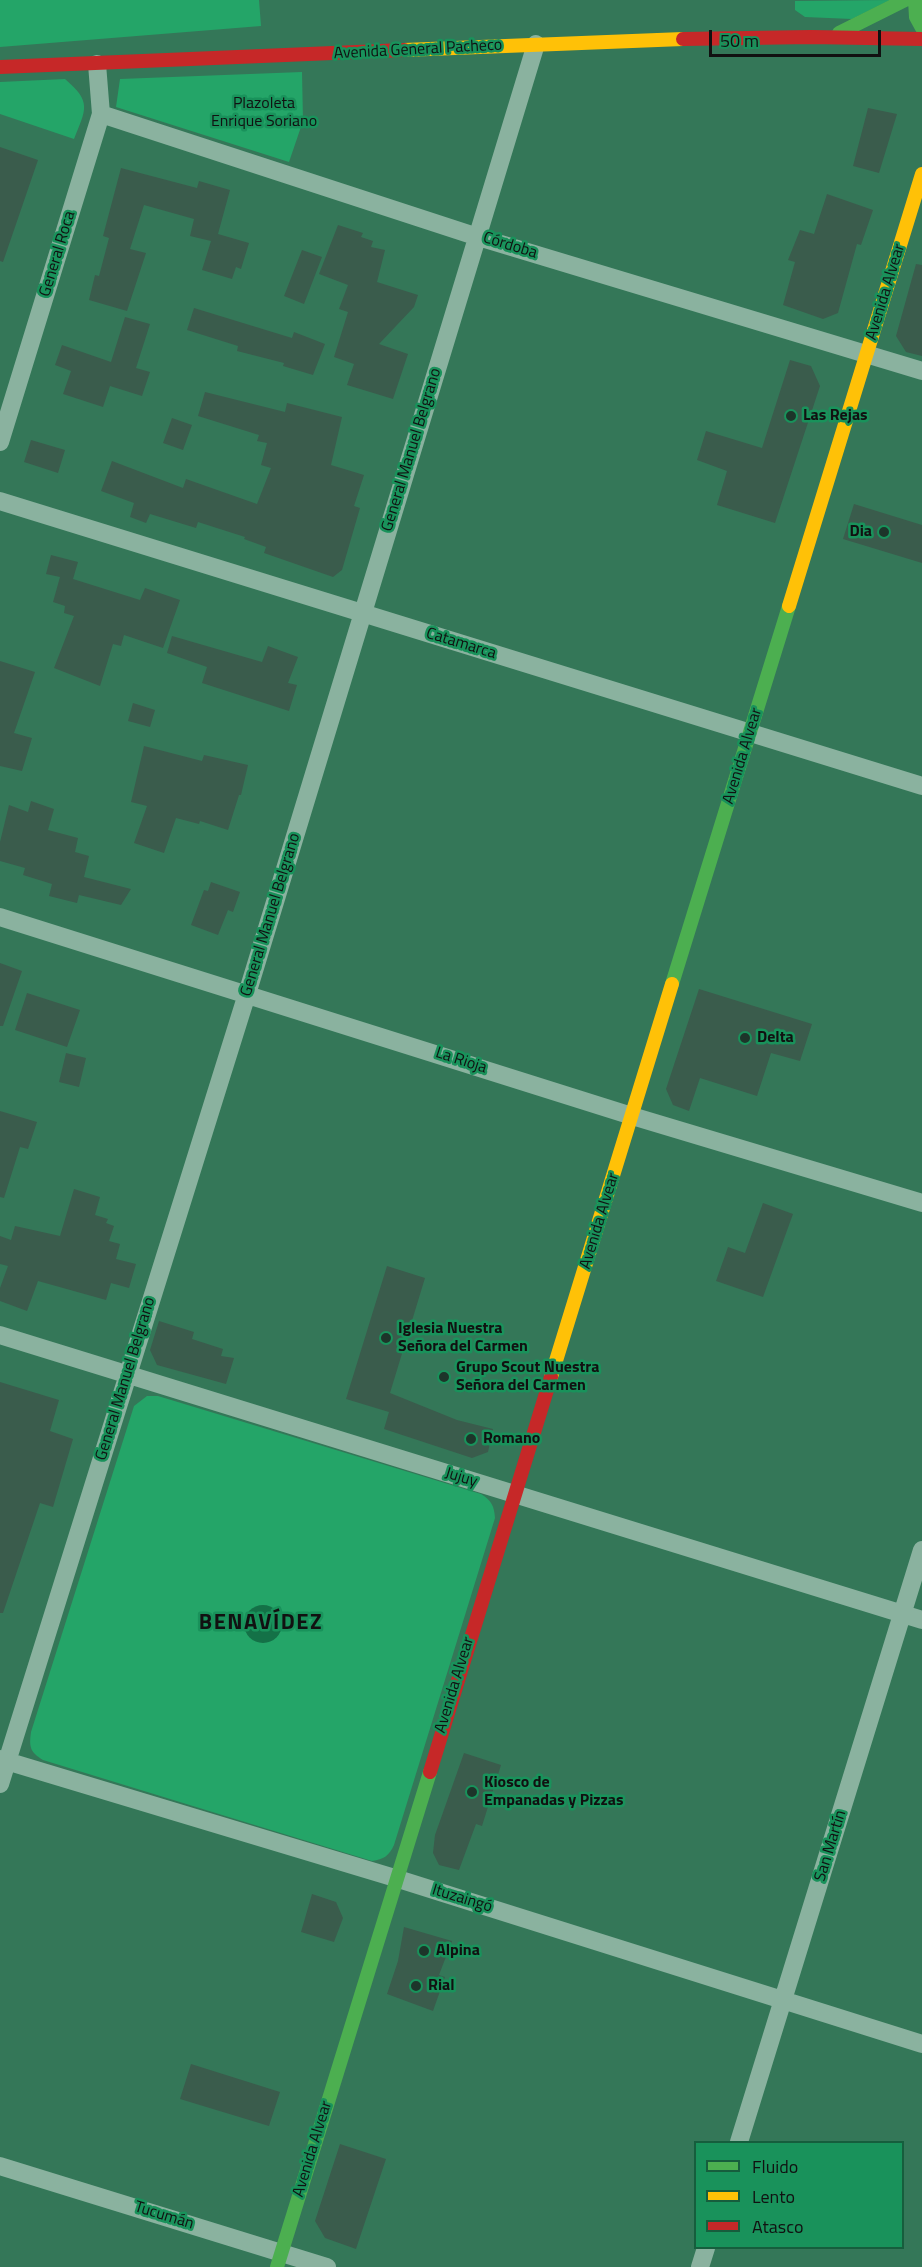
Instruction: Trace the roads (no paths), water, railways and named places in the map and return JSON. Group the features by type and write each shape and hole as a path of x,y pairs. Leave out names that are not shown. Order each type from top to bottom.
{"street":[{"name":"Avenida General Pacheco","path":"836,34 905,0"},
{"path":"915,0 916,17 922,28"},
{"name":"Avenida General Pacheco","path":"0,67 536,44 836,34 922,39"},
{"name":"General Manuel Belgrano","path":"0,1784 4,1760 247,994 536,44"},
{"name":"General Roca","path":"0,442 101,114 97,64"},
{"name":"Córdoba","path":"101,114 478,237 922,371"},
{"name":"Avenida Alvear","path":"279,2260 922,174"},
{"name":"Catamarca","path":"0,501 922,786"},
{"name":"La Rioja","path":"0,917 632,1116 922,1203"},
{"name":"Jujuy","path":"0,1335 922,1620"},
{"name":"San Martín","path":"739,2141 922,1550"},
{"name":"Ituzaingó","path":"4,1760 395,1878 922,2044"},
{"name":"Tucumán","path":"0,2166 279,2260 327,2267"},
{"path":"700,2267 705,2249"}],"place":[{"name":"Las Rejas","path":"791,416"},
{"name":"Dia","path":"884,532"},
{"name":"Delta","path":"745,1038"},
{"name":"Iglesia Nuestra Señora del Carmen","path":"386,1338"},
{"name":"Grupo Scout Nuestra Señora del Carmen","path":"444,1377"},
{"name":"Romano","path":"471,1439"},
{"name":"Kiosco de Empanadas y Pizzas","path":"472,1792"},
{"name":"Alpina","path":"424,1951"},
{"name":"Rial","path":"416,1986"}],"district":[{"name":"BENAVÍDEZ","path":"261,1624"}],"park label":[{"name":"Plazoleta Enrique Soriano","path":"264,113"}]}
